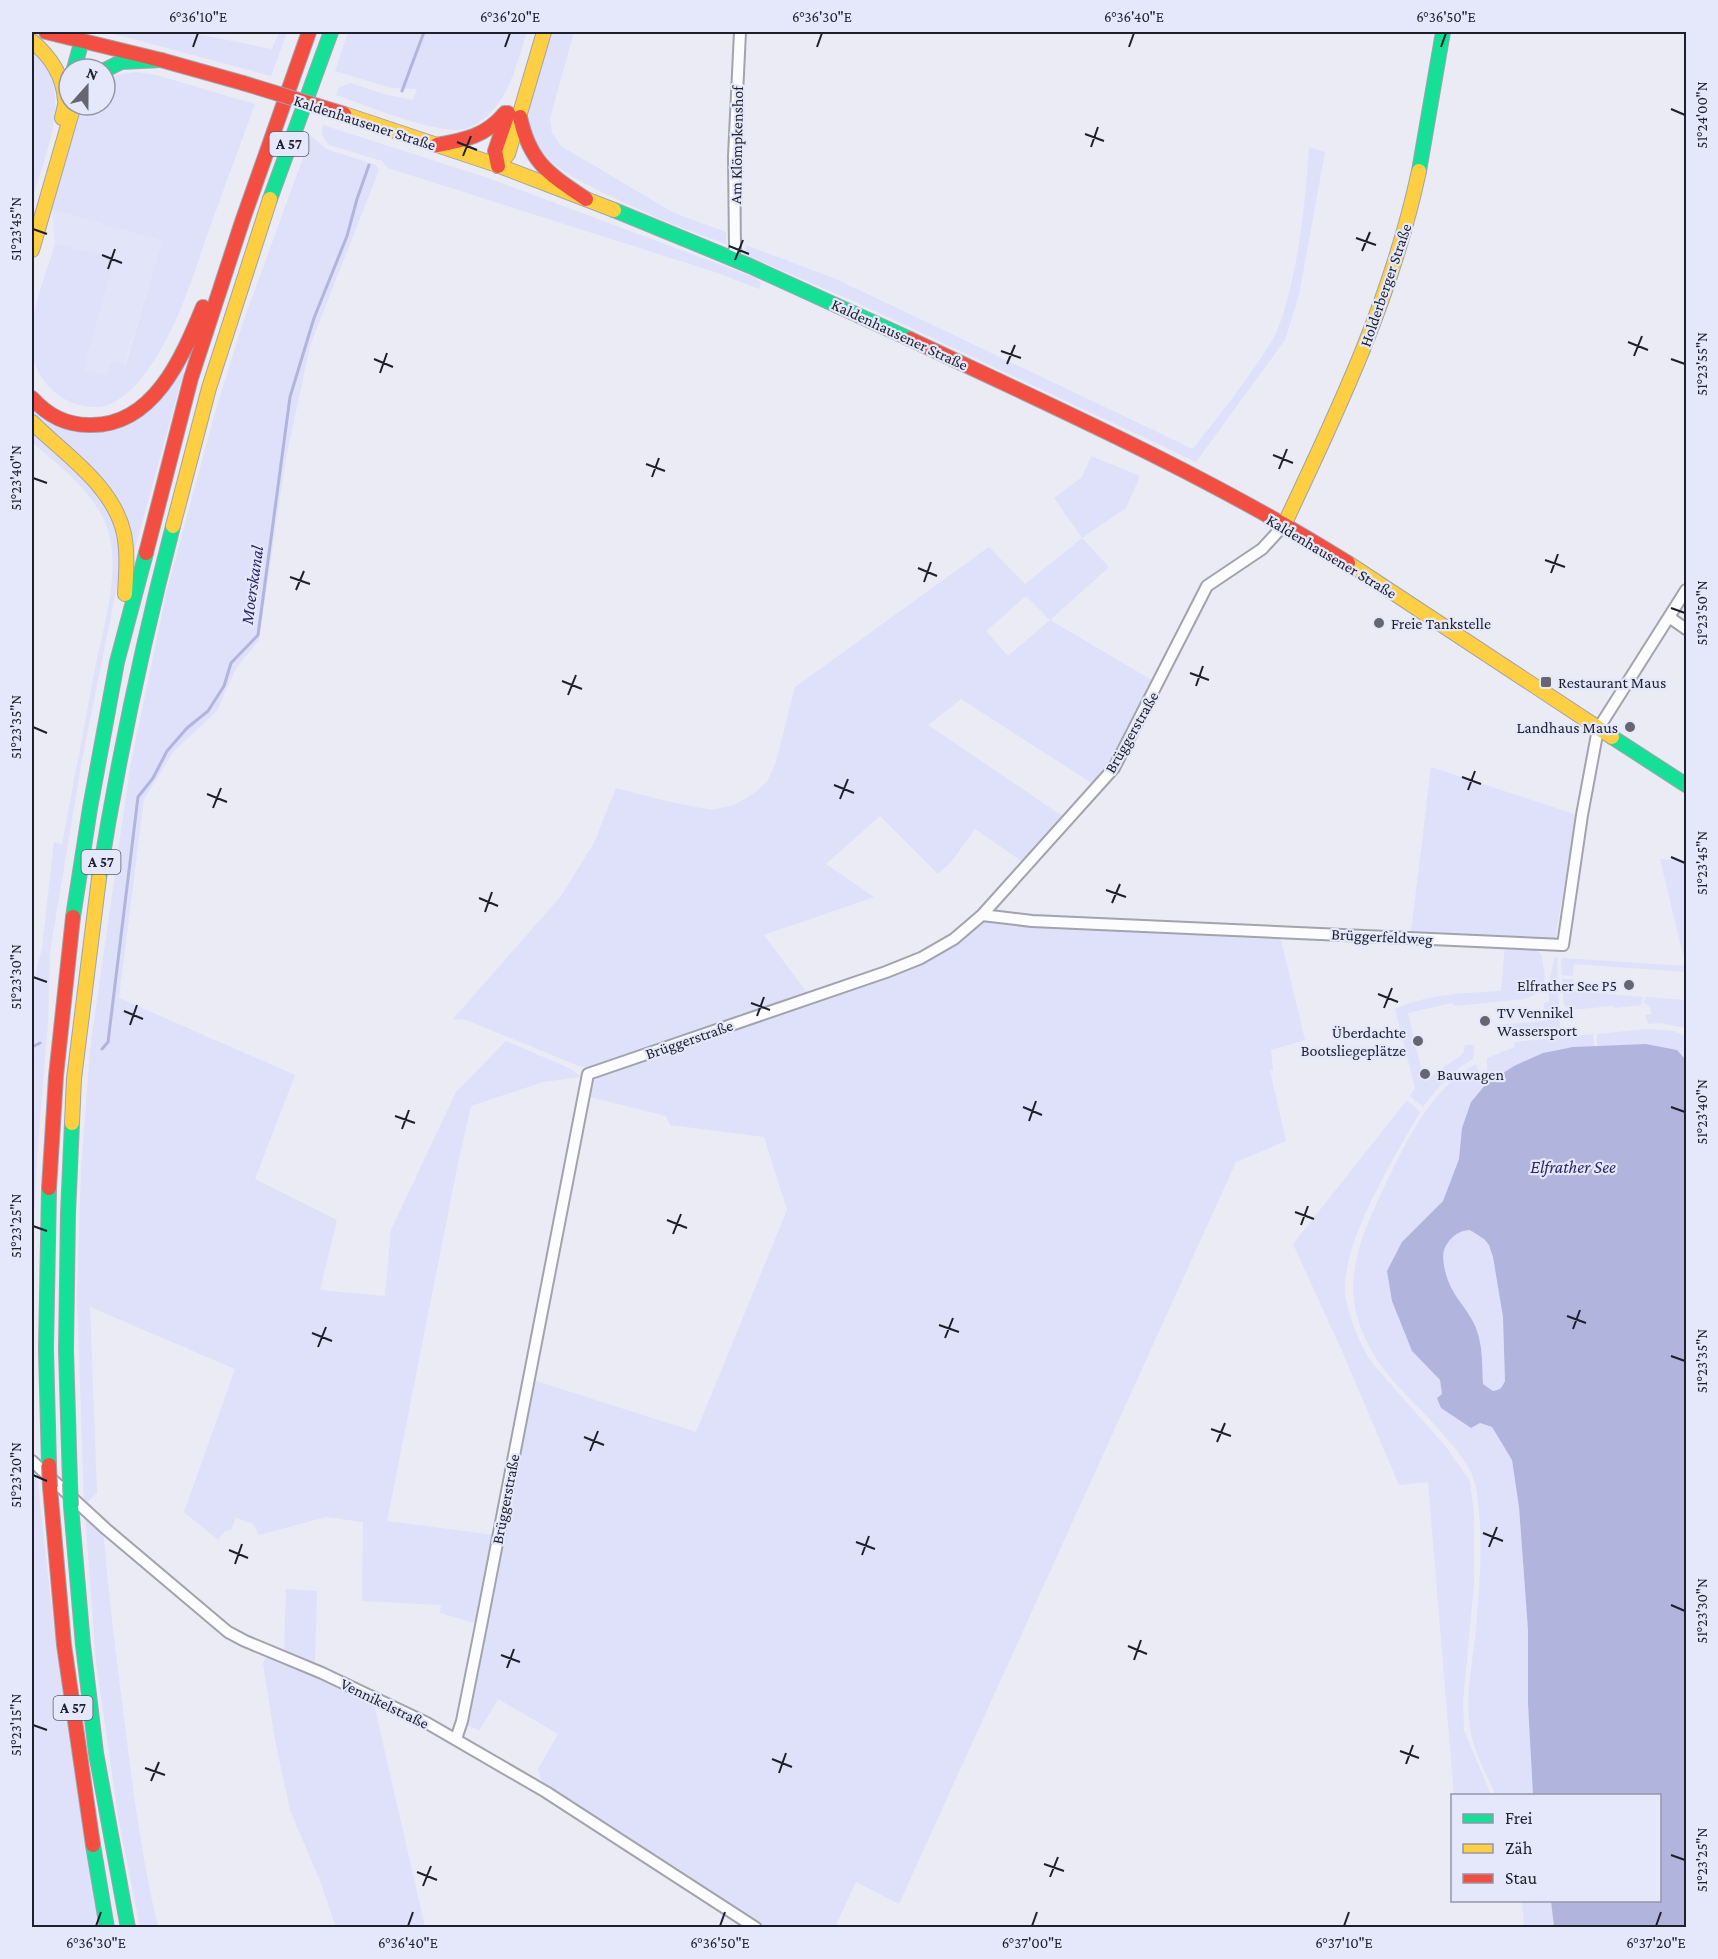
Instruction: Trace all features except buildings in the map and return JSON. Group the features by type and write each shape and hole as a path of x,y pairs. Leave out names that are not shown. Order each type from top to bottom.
{"main road":[{"name":"Kaldenhausener Straße","path":"46,32 88,41 243,83 498,166 586,199 732,259 942,353 1123,441 1284,525 1428,614 1598,729 1686,785"},
{"name":"A 57","path":"107,1928 100,1898 64,1645 50,1487 46,1349 48,1214 56,1076 75,900 117,662 191,378 242,222 309,32"},
{"name":"A 57","path":"128,1928 96,1753 83,1645 71,1506 66,1350 68,1213 74,1079 95,903 110,809 151,610 209,388 279,172 331,32"},
{"path":"498,166 495,151 536,32"},
{"path":"498,166 508,154 544,32"},
{"name":"Holderberger Straße","path":"1284,525 1354,374 1395,263 1427,135 1443,32"},
{"path":"32,41 57,68"},
{"path":"80,57 88,41"},
{"path":"87,57 88,41"},
{"path":"117,64 161,60"},
{"path":"437,145 482,135 496,125 512,101"},
{"path":"520,116 523,134 539,165 586,199"},
{"path":"32,227 66,117"},
{"path":"32,250 66,117"},
{"path":"32,398 52,416 85,426 111,424 139,411 166,382 183,353 204,304 227,237 242,222"},
{"path":"32,422 98,485 115,508 122,525 126,542 127,568 117,662"}],"street":[{"name":"Am Klömpkenshof","path":"732,259 735,248 734,156 740,32"},
{"name":"Brüggerstraße","path":"456,1739 480,1631 588,1074 921,958 954,939 982,915 1114,768 1207,586 1262,549 1284,525"},
{"path":"1598,729 1686,590"},
{"path":"1669,617 1686,629"},
{"name":"Brüggerfeldweg","path":"982,915 1032,921 1563,945 1582,815 1598,729"},
{"name":"Vennikelstraße","path":"32,1461 106,1529 228,1632 383,1701 456,1739 546,1792 756,1928"}],"shaded area":[{"path":"107,32 187,32 272,49 279,32 287,32 271,76"},
{"path":"348,32 527,32 512,78 498,104 475,125 453,130 420,124 336,95 339,88 350,83 387,95 413,100 417,89 391,88 335,71"},
{"path":"552,32 574,32 550,118 552,133 561,146 674,213 726,232 726,244 667,222 601,192 551,162 538,147 530,127 528,111"},
{"path":"32,51 46,66 53,83 55,102 54,123 32,201 34,111"},
{"path":"136,72 156,75 255,104 190,285 166,341 135,386 117,401 96,407 84,406 62,398 45,382 34,361 32,336 39,296 55,244 115,258 83,370 106,376 112,361 126,364 162,241 52,209 79,117 117,117 117,75"},
{"path":"323,125 488,178 756,278 761,283 759,289 715,272 388,168 382,161 329,145 322,136"},
{"path":"311,136 326,149 376,165 379,170 310,346 286,458 259,640 235,670 217,711 174,751 144,799 119,998 295,1075 255,1179 337,1220 320,1290 385,1296 391,1230 456,1092 506,1041 571,1069 581,1077 543,1082 471,1106 387,1521 494,1535 477,1624 440,1613 441,1605 362,1601 363,1522 326,1517 259,1535 253,1524 236,1518 231,1530 225,1531 218,1540 184,1512 235,1369 90,1307 97,1493 84,1505 77,1293 81,1170 90,1049 130,768 167,590 214,416 242,325"},
{"path":"1309,147 1325,152 1299,295 1285,340 1196,462 858,303 744,254 746,245 836,279 1193,449 1256,365 1279,326 1297,257 1305,202"},
{"path":"52,209 162,241 125,364 106,377 82,371 115,259 55,244"},
{"path":"189,352 133,556 128,533 32,417 32,404 34,407 120,425"},
{"path":"32,433 90,487 112,519 119,550 118,581 82,760 50,952 48,1022 33,1237 32,1345 32,987 42,948 54,842 62,844 106,618 113,564 108,530 95,504 76,481 32,442"},
{"path":"1091,456 1140,476 1126,508 1082,538 1054,498 1082,477"},
{"path":"1082,538 1109,567 1050,620 1155,682 1104,775 1093,784 961,699 928,725 1064,817 1024,863 975,829 951,862 938,874 880,816 826,864 874,897 764,935 808,994 593,1068 579,1066 466,1020 453,1019 561,896 594,843 616,788 711,810 734,805 753,794 767,782 776,762 795,687 989,547 1025,584","holes":["1026,596 1050,620 1008,656 986,631"]},
{"path":"1431,767 1577,815 1555,938 1411,932"},
{"path":"1660,859 1686,860 1686,955 1683,955"},
{"path":"983,919 1280,936 1305,1040 1271,1050 1273,1070 1270,1071 1286,1141 1236,1162 899,1904 856,1882 835,1927 765,1927 543,1785 538,1769 558,1734 498,1699 479,1731 466,1725 533,1380 696,1432 787,1210 764,1137 670,1125 666,1116 586,1096 592,1081 608,1071 923,962"},
{"path":"1505,945 1529,945 1541,954 1545,977 1543,985 1534,995 1524,999 1455,1006 1452,1003 1408,1013 1424,1081 1463,1054 1465,1045 1474,1045 1473,1059 1458,1068 1445,1080 1423,1107 1410,1096 1415,1088 1395,1009 1433,997 1501,991"},
{"path":"1555,957 1557,958 1560,1030 1499,1037 1498,1025 1544,1021 1544,1003 1549,1002 1548,986"},
{"path":"1561,959 1686,966 1686,972 1574,964 1573,976 1562,975"},
{"path":"1562,979 1573,979 1572,991 1643,997 1641,1005 1569,1010 1564,1005"},
{"path":"1645,997 1686,1000 1686,1028 1659,1023 1648,1024 1645,1015 1652,1014 1649,1006 1644,1003"},
{"path":"1648,1029 1673,1031 1686,1036 1686,1060 1677,1050 1647,1044 1597,1046 1597,1034"},
{"path":"1593,1034 1594,1046 1567,1049 1541,1056 1516,1066 1492,1080 1487,1071 1487,1058 1515,1047 1514,1042"},
{"path":"1476,1064 1485,1085 1471,1102 1462,1128 1459,1159 1443,1201 1402,1242 1412,1351 1440,1380 1441,1408 1471,1428 1480,1423 1492,1427 1512,1460 1519,1507 1528,1630 1528,1704 1533,1794 1495,1794 1472,1737 1469,1691 1479,1593 1480,1558 1480,1523 1474,1480 1457,1451 1380,1364 1366,1339 1357,1315 1353,1292 1354,1270 1367,1225 1405,1145 1424,1113 1461,1073"},
{"path":"1407,1100 1420,1112 1383,1177 1359,1229 1350,1254 1346,1278 1346,1299 1356,1332 1372,1363 1446,1447 1470,1481 1474,1514 1474,1584 1463,1701 1464,1730 1491,1794 1454,1794 1428,1482 1399,1485 1293,1244"},
{"path":"1470,1230 1489,1245 1503,1317 1505,1381 1501,1388 1493,1391 1483,1384 1481,1349 1476,1328 1451,1288 1443,1266 1443,1255 1449,1241 1459,1232"},
{"path":"32,1345 34,1455 32,1453"},
{"path":"32,1472 37,1477 56,1647 99,1927 32,1927"},
{"path":"85,1514 103,1530 132,1783 143,1855 158,1927 140,1927 119,1822 96,1662"},
{"path":"286,1589 317,1591 315,1665 284,1651"},
{"path":"271,1656 373,1700 425,1927 336,1927 320,1881 290,1810 275,1740 263,1663 266,1657"},
{"path":"1522,1902 1551,1902 1554,1927 1524,1927"}],"water":[{"name":"Elfrather See","path":"1646,1044 1677,1050 1686,1060 1686,1927 1554,1927 1551,1902 1661,1902 1661,1794 1533,1794 1528,1704 1528,1630 1519,1507 1512,1460 1492,1427 1480,1423 1471,1428 1441,1408 1437,1398 1442,1394 1440,1380 1412,1351 1392,1301 1387,1271 1402,1242 1443,1201 1459,1159 1462,1128 1471,1102 1486,1084 1514,1066 1543,1053 1573,1047","holes":["1470,1230 1489,1245 1503,1317 1505,1381 1501,1388 1493,1391 1483,1384 1482,1356 1476,1328 1450,1285 1443,1260 1447,1244 1459,1232"]}],"waterway":[{"name":"Moerskanal","path":"402,91 424,32"},
{"name":"Moerskanal","path":"102,1049 108,1042 138,797 153,778 167,751 187,728 208,711 224,686 231,663 258,635 290,397 314,318 347,236 369,165"},
{"name":"Moerskanal","path":"32,1047 40,1043"}],"traffic: fast":[{"path":"270,199 331,32"},
{"path":"1419,171 1443,32"},
{"path":"77,57 82,40"},
{"path":"117,64 161,60"},
{"path":"614,210 750,266 910,339"},
{"path":"99,878 132,701 173,526"},
{"path":"73,917 117,662 146,553"},
{"path":"1612,737 1686,785"},
{"path":"70,1483 66,1350 72,1123"},
{"path":"49,1188 46,1349 49,1465"},
{"path":"70,1483 71,1506"},
{"path":"71,1506 83,1645 96,1753 128,1928"},
{"path":"93,1845 107,1928"}],"traffic: slow":[{"path":"498,166 508,154 544,32"},
{"path":"32,41 45,53 57,71"},
{"path":"344,114 497,165 614,210"},
{"path":"32,250 71,117"},
{"path":"1284,525 1344,395 1379,308 1408,218 1419,171"},
{"path":"173,526 209,388 270,199"},
{"path":"32,422 87,472 110,501 119,517 125,542 125,594"},
{"path":"1348,563 1612,737"},
{"path":"72,1123 74,1079 99,878"}],"traffic: jam":[{"path":"46,32 243,83"},
{"path":"146,553 191,378 242,222 309,32"},
{"path":"243,83 344,114"},
{"path":"437,145 483,132 505,113"},
{"path":"498,166 495,151 508,113"},
{"path":"520,117 529,146 543,166 586,199"},
{"path":"32,398 57,418 81,425 111,423 131,415 148,402 175,367 203,307"},
{"path":"910,339 1187,472 1242,501 1348,563"},
{"path":"49,1188 56,1076 73,917"},
{"path":"49,1465 50,1487"},
{"path":"50,1487 64,1645 93,1845"}],"place":[{"name":"Freie Tankstelle","path":"1379,623"},
{"name":"Restaurant Maus","path":"1546,682"},
{"name":"Landhaus Maus","path":"1630,727"},
{"name":"Elfrather See P5","path":"1629,985"},
{"name":"TV Vennikel Wassersport","path":"1485,1021"},
{"name":"Überdachte Bootsliegeplätze","path":"1418,1041"},
{"name":"Bauwagen","path":"1425,1074"}]}
